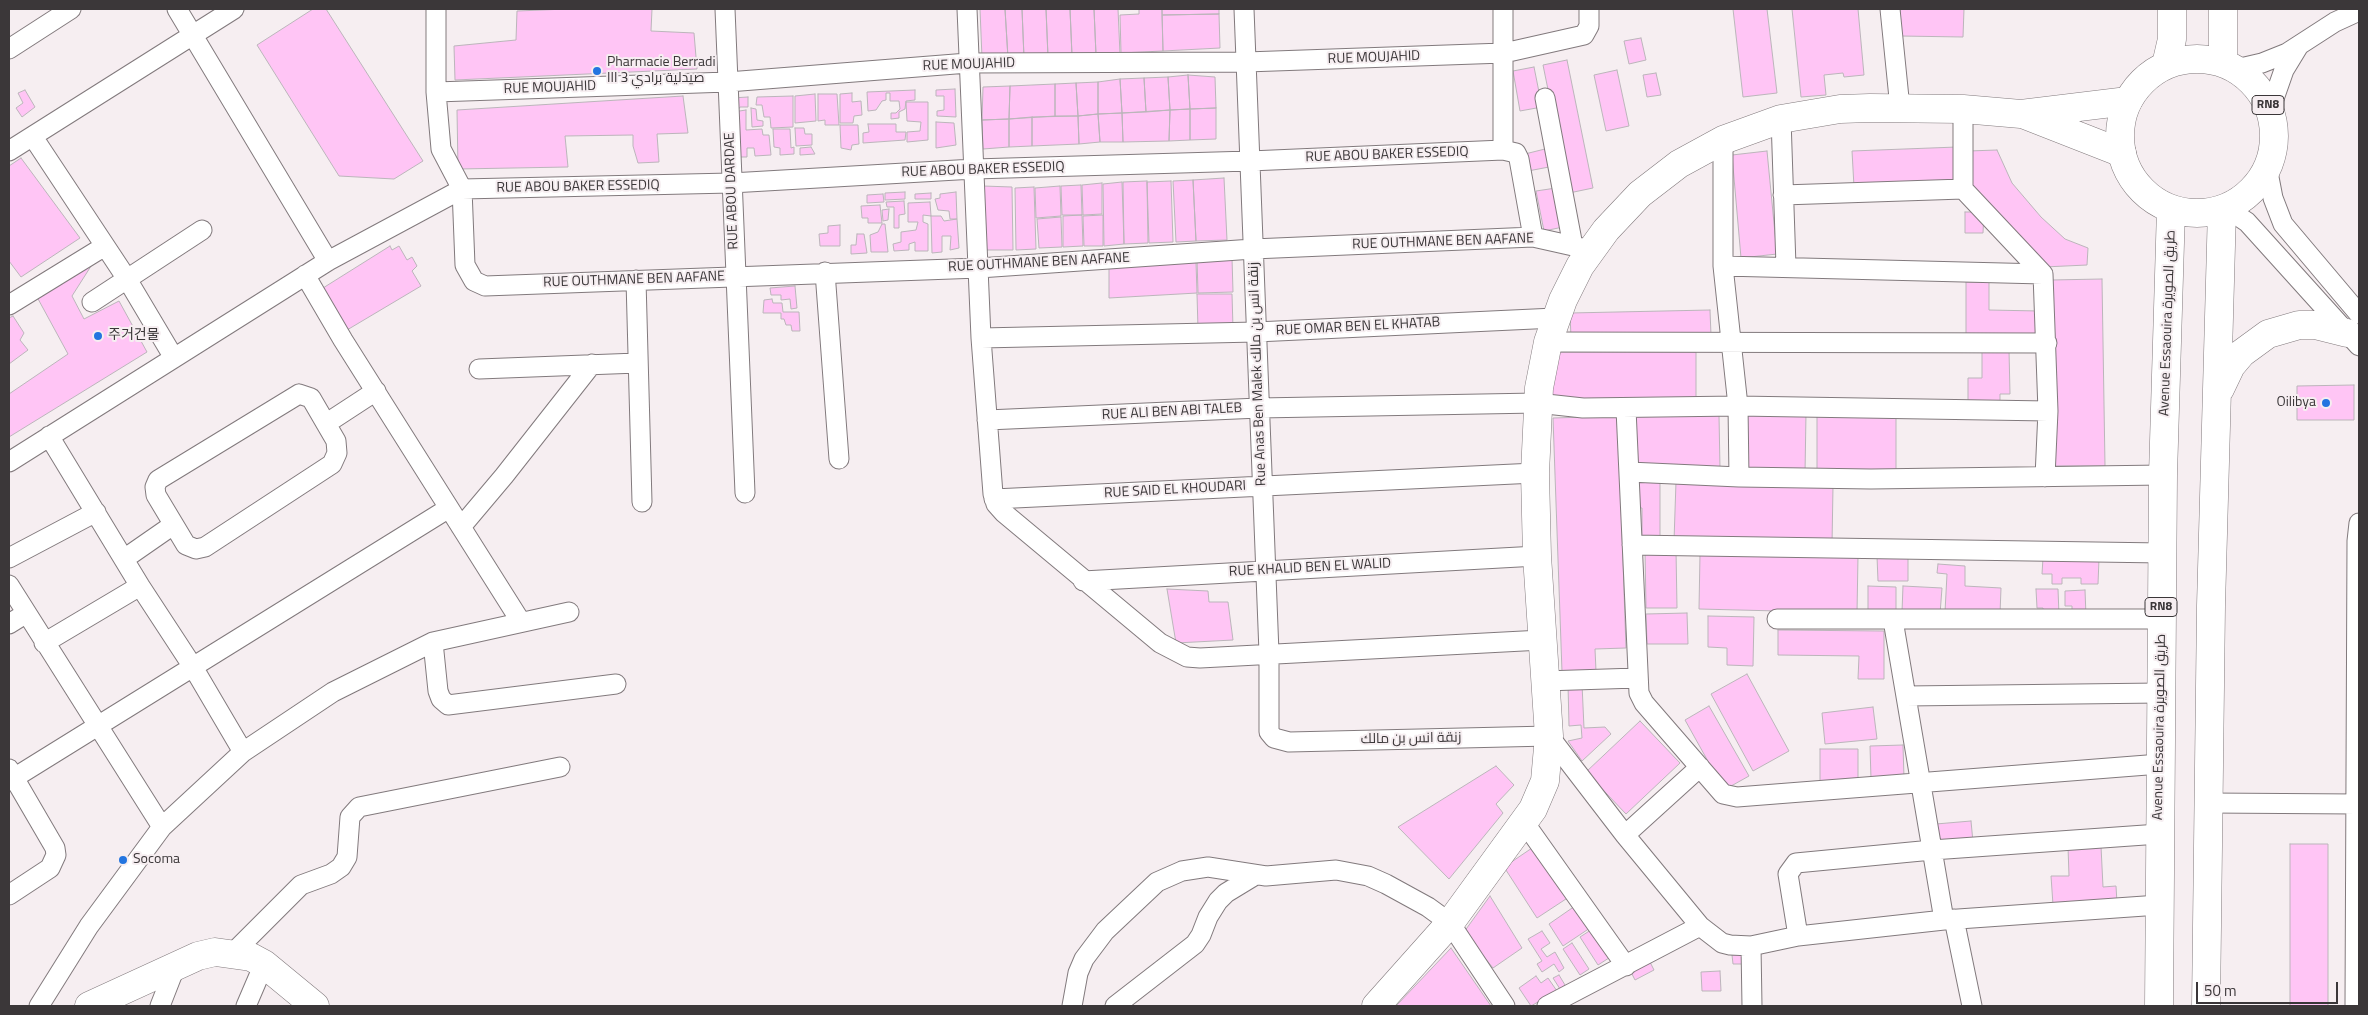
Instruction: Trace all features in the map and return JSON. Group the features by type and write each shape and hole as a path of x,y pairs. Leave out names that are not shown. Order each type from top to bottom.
{"main road":[{"path":"2166,65 2172,39 2172,9"},
{"path":"2223,9 2230,66"},
{"name":"RN8","path":"2197,58 2230,66 2256,86 2270,110 2274,139 2267,167 2250,192 2224,209 2195,213 2171,209 2149,196 2140,187 2132,177 2122,153 2120,132 2128,102 2140,84 2166,65 2197,58"},
{"path":"1376,1006 1450,923 1533,809 1545,781 1549,736 1537,556 1535,473 1537,403 1551,330 1571,282 1582,248 1653,184 1679,164 1723,140 1781,119 1840,109 1963,109 2021,114 2128,102"},
{"path":"2021,114 2122,153"},
{"name":"Avenue Essaouira طريق الصويرة","path":"2159,1006 2163,475 2171,209"},
{"path":"2206,1006 2211,606 2224,209"},
{"path":"2217,395 2223,380 2236,360 2254,343 2268,334 2299,326 2323,326 2355,331"},
{"path":"89,1006 176,965 198,956 215,952 251,956 264,964 315,1006"}],"street":[{"path":"9,49 71,9"},
{"path":"177,9 328,261"},
{"path":"9,151 234,9"},
{"path":"9,462 328,261 462,190 441,149 436,92 436,9"},
{"name":"RUE ABOU DARDAE","path":"725,9 745,493"},
{"path":"967,9 981,338 987,420 994,499 1004,513 1083,581 1160,644 1175,653 1200,658 1542,640"},
{"name":"Rue Anas Ben Malek زنقة انس بن مالك","path":"1244,9 1269,653 1269,724 1270,732 1274,738"},
{"path":"1504,9 1503,150 1511,151 1519,159 1533,237"},
{"name":"RUE MOUJAHID","path":"436,92 728,82 968,63 1246,62 1504,54 1581,37 1589,29 1588,9"},
{"path":"1890,9 1900,108"},
{"path":"2230,66 2262,63 2299,46 2335,22 2359,11"},
{"path":"2270,110 2284,70 2299,46"},
{"path":"1545,98 1582,248"},
{"path":"1963,109 1963,189 2043,274 2048,411 2045,477"},
{"path":"1781,119 1786,266"},
{"path":"33,137 127,279 174,358"},
{"path":"1723,140 1723,266 1738,406 1739,477"},
{"name":"RUE ABOU BAKER ESSEDIQ","path":"462,190 731,183 974,169 1250,161 1503,150"},
{"path":"2267,167 2273,198 2283,224 2355,331"},
{"path":"1783,194 1963,189"},
{"name":"RUE OUTHMANE BEN AAFANE","path":"462,190 465,265 474,281 485,286 825,272 979,268 1253,249 1533,237 1582,248"},
{"path":"2224,209 2246,222 2355,331"},
{"path":"92,302 202,230"},
{"path":"11,298 105,246"},
{"path":"1723,266 1786,266 2043,274"},
{"path":"825,272 839,459"},
{"path":"305,275 376,392 521,622"},
{"path":"636,280 642,502"},
{"name":"RUE OMAR BEN EL KHATAB","path":"981,338 1256,332 1551,330 1730,341 2047,343"},
{"path":"479,369 638,363"},
{"path":"461,527 504,476 592,364"},
{"path":"327,423 376,392"},
{"path":"299,394 312,398 327,423 337,448 335,459 326,469 205,547 196,549 186,545 156,495 155,483 159,479 299,394"},
{"name":"RUE ALI BEN ABI TALEB","path":"987,420 1259,408 1537,403 1554,407 1626,409 1738,406 2048,411"},
{"path":"1626,409 1639,693 1644,703 1719,791 1732,798 2160,764"},
{"path":"49,436 140,586 193,667 243,752"},
{"path":"1629,472 1739,477 1871,479 2163,475"},
{"name":"RUE SAID EL KHOUDARI","path":"994,499 1535,473"},
{"path":"9,895 50,868 56,855 55,848 11,776 99,725 449,508"},
{"path":"9,558 96,512"},
{"path":"2356,997 2357,541 2359,523"},
{"path":"124,558 173,525"},
{"path":"1632,545 2162,553"},
{"name":"RUE KHALID BEN EL WALID","path":"1083,581 1537,556"},
{"path":"9,585 25,614 99,725 162,827"},
{"path":"44,644 140,586"},
{"path":"38,1006 90,926 162,827 243,752 333,692 432,642 569,612"},
{"path":"9,624 25,614"},
{"path":"1777,619 2161,619"},
{"path":"1893,620 1932,850 1972,1006"},
{"path":"432,642 440,699 448,705 616,684"},
{"path":"1544,681 1637,678"},
{"path":"1906,696 2160,693"},
{"path":"1549,736 1625,835 1700,926 1722,943 1751,946 1798,936 1949,920 2159,905"},
{"name":"زنقة انس بن مالك","path":"1274,738 1289,742 1549,736"},
{"path":"233,953 301,885 331,874 341,867 347,857 350,817 359,807 560,767"},
{"path":"1625,835 1700,767"},
{"path":"2208,803 2357,804"},
{"path":"1524,822 1626,966"},
{"path":"1798,936 1788,874 1796,863 1932,850 2159,834"},
{"path":"1072,1006 1078,973 1089,949 1112,924 1157,882 1195,868 1221,868 1254,876 1279,876 1321,870 1352,872 1368,876 1404,892 1450,923 1505,1006"},
{"path":"1127,1003 1195,944 1218,901 1226,893 1254,876"},
{"path":"1547,1006 1700,926"},
{"path":"1751,946 1752,1006"},
{"path":"246,1006 264,964"},
{"path":"160,1006 176,965"}],"building":[{"path":"313,9 326,9 423,161 394,179 339,176 257,45"},
{"path":"652,9 651,31 694,33 697,69 455,80 454,46 516,40 517,11"},
{"path":"980,9 1005,9 1008,58 982,58"},
{"path":"1005,9 1022,9 1024,58 1008,58"},
{"path":"1022,9 1046,9 1048,57 1024,58"},
{"path":"1046,9 1070,9 1072,56 1048,57"},
{"path":"1070,9 1094,9 1096,55 1072,56"},
{"path":"1094,9 1118,9 1120,54 1096,55"},
{"path":"1139,9 1162,9 1163,51 1121,53 1120,15 1139,14"},
{"path":"1162,9 1219,9 1219,14 1162,15"},
{"path":"1733,9 1767,9 1777,93 1743,97"},
{"path":"1792,9 1858,9 1864,75 1844,77 1843,73 1824,75 1826,95 1801,97"},
{"path":"1900,9 1964,9 1963,37 1900,36"},
{"path":"1219,14 1220,48 1163,51 1162,15"},
{"path":"1641,38 1646,60 1629,64 1624,41"},
{"path":"1567,60 1593,188 1569,193 1543,65"},
{"path":"1534,67 1542,107 1520,111 1513,71"},
{"path":"1617,70 1629,126 1606,131 1594,75"},
{"path":"1656,73 1661,95 1647,97 1643,75"},
{"path":"1188,75 1215,77 1216,108 1190,109"},
{"path":"1188,75 1190,109 1170,110 1168,77"},
{"path":"1168,77 1170,110 1146,112 1144,78"},
{"path":"1144,78 1146,112 1122,113 1120,79"},
{"path":"1120,79 1122,113 1098,114 1098,82"},
{"path":"1098,82 1098,114 1078,116 1076,83"},
{"path":"1076,83 1078,116 1055,116 1055,84"},
{"path":"1055,84 1055,116 1009,119 1010,86"},
{"path":"1010,86 1009,119 982,120 983,87"},
{"path":"955,89 956,117 937,116 937,111 944,110 944,96 936,96 936,90"},
{"path":"25,90 35,107 22,117 16,108 23,103 18,93"},
{"path":"915,90 915,100 906,101 905,109 899,112 899,118 891,119 891,113 896,113 900,109 899,101 890,101 890,93 886,93 886,100 882,101 876,110 868,111 867,92"},
{"path":"852,93 852,102 861,101 862,115 854,116 853,123 840,123 840,94"},
{"path":"815,94 816,121 795,123 795,96"},
{"path":"818,94 837,94 839,125 825,125 825,120 818,121"},
{"path":"683,96 688,133 657,134 659,162 638,163 633,146 633,135 565,136 568,167 458,169 457,110"},
{"path":"793,96 793,127 771,128 770,117 764,117 762,105 756,105 757,97"},
{"path":"748,97 748,107 740,107 738,110 732,98"},
{"path":"906,102 928,102 928,140 907,142 907,132 920,131 921,122 907,121"},
{"path":"751,108 756,109 757,120 763,121 763,126 752,127"},
{"path":"1216,108 1216,139 1190,140 1190,109"},
{"path":"1190,109 1190,140 1169,141 1170,110"},
{"path":"746,110 746,130 762,129 763,135 769,135 771,155 755,156 754,148 747,148 747,157 734,157 733,112"},
{"path":"1170,110 1169,141 1123,142 1122,113"},
{"path":"1122,113 1123,142 1100,142 1098,114"},
{"path":"1098,114 1100,142 1079,144 1078,116"},
{"path":"1078,116 1079,144 1032,146 1032,117"},
{"path":"1032,117 1032,146 1009,147 1009,119"},
{"path":"1009,119 1009,147 983,149 982,120"},
{"path":"936,122 954,123 956,145 936,148"},
{"path":"868,124 896,124 896,132 906,132 905,140 863,143 863,133 869,132"},
{"path":"840,125 858,125 859,144 852,145 851,150 841,148"},
{"path":"795,128 804,128 805,134 812,134 812,145 796,146"},
{"path":"773,129 790,129 791,148 794,147 794,154 780,155 780,148 774,147"},
{"path":"811,147 815,154 800,155 800,148"},
{"path":"1957,147 1958,183 1854,187 1852,151"},
{"path":"1545,149 1549,167 1528,171 1525,154"},
{"path":"1997,150 2012,183 2041,217 2065,239 2088,248 2087,265 2044,267 1968,184 1968,151"},
{"path":"1767,151 1777,254 1741,258 1732,155"},
{"path":"21,158 80,238 21,277 9,261 9,166"},
{"path":"1224,178 1227,240 1196,241 1193,180"},
{"path":"1193,180 1196,241 1176,242 1173,181"},
{"path":"1147,181 1148,243 1124,244 1123,182"},
{"path":"1171,181 1173,242 1149,243 1147,182"},
{"path":"1122,182 1124,244 1104,246 1103,184"},
{"path":"1102,183 1102,214 1083,215 1082,185"},
{"path":"1081,185 1082,215 1062,215 1061,186"},
{"path":"983,186 1012,187 1013,250 985,250"},
{"path":"1060,186 1061,216 1036,218 1035,188"},
{"path":"1034,187 1036,249 1016,250 1015,188"},
{"path":"1556,188 1563,227 1544,231 1536,191"},
{"path":"905,192 905,199 885,200 885,193"},
{"path":"956,192 957,219 950,219 949,211 938,210 935,199 940,198 940,194"},
{"path":"931,193 931,199 915,199 915,194"},
{"path":"883,194 884,202 867,203 867,195"},
{"path":"904,201 905,214 899,215 899,228 894,228 894,207 887,207 886,202"},
{"path":"930,202 931,216 923,215 923,222 928,224 928,251 915,251 915,242 909,244 909,250 894,251 893,244 901,242 901,232 916,230 918,222 908,222 908,203"},
{"path":"880,205 882,223 868,223 868,218 862,218 861,206"},
{"path":"889,209 888,220 883,221 882,210"},
{"path":"1965,212 1984,212 1983,233 1965,233"},
{"path":"1082,215 1083,246 1063,247 1063,216"},
{"path":"1103,215 1103,246 1084,246 1083,216"},
{"path":"931,216 941,216 944,221 957,219 959,248 950,250 951,236 942,236 942,252 932,253"},
{"path":"1061,217 1062,247 1039,248 1037,219"},
{"path":"882,224 885,224 888,252 871,252 870,235 878,232"},
{"path":"840,225 840,246 820,246 819,234 828,233 828,226"},
{"path":"857,234 864,234 867,253 851,254 851,245 856,245"},
{"path":"390,246 392,250 399,246 407,260 412,257 417,266 412,271 421,286 347,330 323,288"},
{"path":"1232,258 1233,292 1198,293 1197,259"},
{"path":"1196,262 1197,293 1109,298 1109,266"},
{"name":"주거건물","path":"93,263 72,296 84,319 119,301 147,352 9,437 9,394 68,354 37,297"},
{"path":"2102,279 2105,466 2054,466 2051,280"},
{"path":"1966,282 1989,282 1989,310 2039,311 2039,335 1966,335"},
{"path":"795,286 797,308 791,309 790,299 781,300 781,295 771,295 770,288"},
{"path":"1197,294 1232,294 1233,328 1198,329"},
{"path":"772,299 773,303 782,303 783,312 799,312 800,331 792,331 791,325 786,325 784,319 781,319 781,313 763,313 764,300"},
{"path":"1710,310 1711,335 1571,338 1570,313"},
{"path":"13,316 24,333 20,340 28,350 9,364 9,318"},
{"path":"1982,350 2009,350 2010,394 2000,394 2000,404 1968,404 1968,378 1982,378"},
{"path":"1550,352 1696,352 1696,401 1550,400"},
{"name":"Oilibya","path":"2354,385 2354,420 2297,420 2297,386"},
{"path":"1743,412 1806,413 1805,474 1742,472"},
{"path":"1719,415 1720,469 1636,471 1636,416"},
{"path":"1817,415 1896,415 1896,473 1817,473"},
{"path":"1618,416 1626,648 1595,649 1596,671 1562,672 1553,418"},
{"path":"1636,481 1660,481 1660,537 1642,537 1642,508 1636,508"},
{"path":"1676,482 1833,486 1832,545 1674,541"},
{"path":"1645,550 1676,550 1677,608 1646,608"},
{"path":"1700,554 1858,556 1857,613 1699,609"},
{"path":"1877,556 1908,556 1908,581 1878,581"},
{"path":"2043,558 2099,559 2098,584 2081,584 2081,578 2062,578 2062,584 2052,584 2052,574 2042,574"},
{"path":"1938,564 1965,566 1965,586 2001,588 2000,614 1945,612 1947,574 1937,573"},
{"path":"1868,586 1896,587 1896,612 1868,612"},
{"path":"1903,586 1942,588 1940,614 1902,612"},
{"path":"1167,589 1208,591 1209,602 1228,602 1233,640 1176,643"},
{"path":"2036,589 2058,589 2059,615 2043,615 2043,608 2037,608"},
{"path":"2085,590 2086,616 2072,616 2072,606 2065,606 2065,591"},
{"path":"1687,613 1688,644 1647,644 1646,614"},
{"path":"1708,616 1754,617 1753,666 1727,665 1727,648 1708,647"},
{"path":"1778,630 1884,631 1884,679 1858,679 1859,656 1778,655"},
{"path":"1747,674 1789,751 1753,771 1711,694"},
{"path":"1568,684 1582,684 1584,728 1605,727 1611,734 1582,761 1568,741 1582,738 1581,725 1569,726"},
{"path":"1709,706 1749,776 1724,790 1685,720"},
{"path":"1873,707 1877,739 1825,744 1822,713"},
{"path":"1640,721 1680,763 1626,814 1586,772"},
{"path":"1903,745 1904,778 1871,779 1870,746"},
{"path":"1820,749 1858,749 1858,781 1820,781"},
{"path":"1496,766 1514,785 1496,804 1503,813 1449,879 1398,827"},
{"path":"1971,821 1973,842 1938,846 1936,824"},
{"path":"2290,844 2328,844 2328,1006 2290,1006"},
{"path":"1535,846 1569,897 1537,918 1504,867"},
{"path":"2101,846 2103,887 2116,886 2117,903 2053,905 2051,876 2069,876 2068,847"},
{"path":"1490,896 1522,948 1493,968 1464,932"},
{"path":"1575,906 1590,928 1563,946 1549,924"},
{"path":"1594,928 1612,956 1598,965 1580,937"},
{"path":"1542,931 1550,943 1541,949 1547,957 1555,952 1564,968 1559,972 1554,964 1542,972 1537,964 1542,961 1528,939"},
{"path":"1572,943 1589,969 1580,975 1563,949"},
{"path":"1451,948 1491,1006 1396,1006"},
{"path":"1746,954 1747,964 1733,964 1732,955"},
{"path":"1649,960 1654,970 1635,980 1630,970"},
{"path":"1720,971 1721,991 1702,991 1701,972"},
{"path":"1559,975 1565,985 1560,989 1553,978"},
{"path":"1536,976 1541,983 1548,978 1557,991 1531,1006 1519,988"}],"place":[{"name":"Pharmacie Berradi III صيدلية برادي 3","path":"597,71"},
{"name":"주거건물","path":"98,336"},
{"name":"Oilibya","path":"2326,403"},
{"name":"Socoma","path":"123,860"}]}
